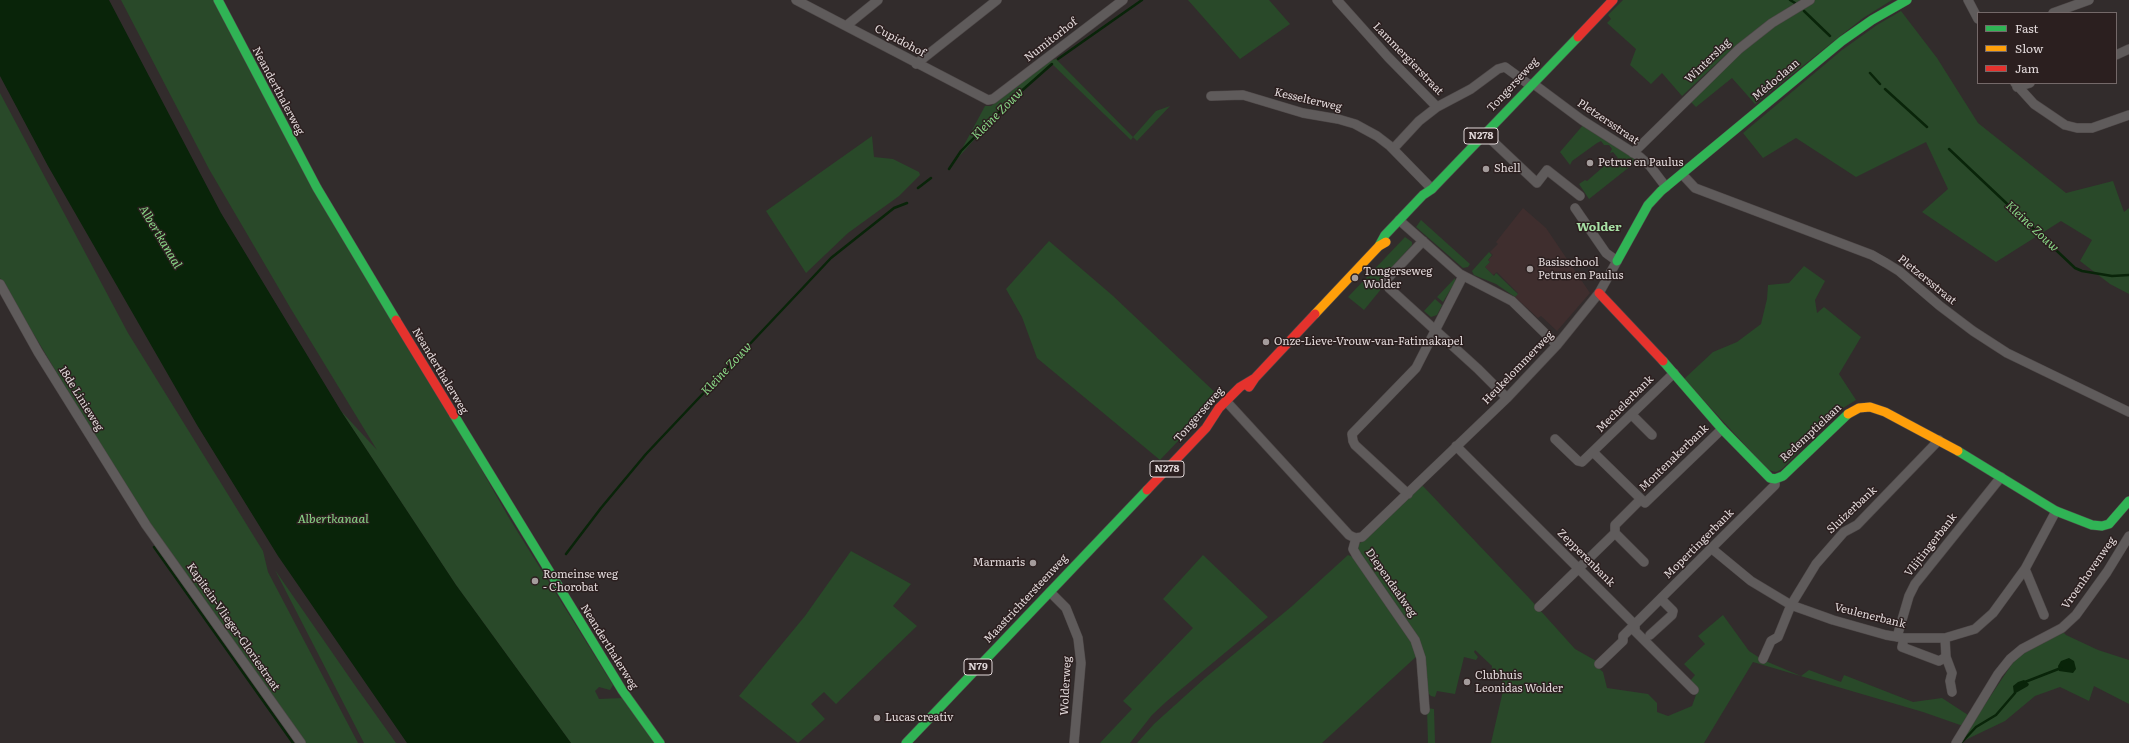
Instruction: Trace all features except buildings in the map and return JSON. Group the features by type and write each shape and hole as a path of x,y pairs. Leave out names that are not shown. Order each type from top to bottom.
{"street":[{"name":"Neanderthalerweg","path":"218,0 317,188 385,303 622,690 660,743"},
{"name":"Cupidohof","path":"796,0 984,100 993,99"},
{"path":"846,26 878,0"},
{"path":"916,64 997,0"},
{"name":"Numitorhof","path":"993,99 1123,0"},
{"name":"Lammergierstraat","path":"1337,0 1388,57 1437,107 1471,89 1500,68 1506,68 1531,84"},
{"name":"Tongerseweg","path":"1132,506 1206,428 1214,426 1229,404 1246,393 1254,378 1379,246 1390,240 1401,222 1428,200 1432,189 1613,0"},
{"name":"Winterslag","path":"1634,153 1739,49 1772,23 1810,0"},
{"name":"Médoclaan","path":"1666,187 1842,41 1872,20 1906,0"},
{"path":"1968,0 1977,17"},
{"path":"2056,12 2089,0"},
{"path":"2117,55 2129,49"},
{"name":"Pletzersstraat","path":"1531,84 1582,120 1634,153 1650,166 1666,187"},
{"path":"2016,85 2050,116 2071,127 2092,128 2129,115"},
{"name":"Kesselterweg","path":"1211,96 1243,95 1303,113 1347,121 1377,136 1393,149 1432,189"},
{"path":"1393,149 1419,121 1437,107"},
{"path":"1484,133 1537,183 1547,170 1580,196"},
{"name":"Pletzersstraat","path":"1682,174 1695,188 1872,255 1899,271 1940,306 2007,353 2129,412"},
{"name":"Heukelommerweg","path":"1356,538 1363,536 1408,494 1507,398 1557,345 1599,293 1648,205 1666,187"},
{"path":"1575,208 1606,254 1617,261"},
{"path":"1401,222 1463,276 1499,293 1512,301 1557,345"},
{"path":"1423,241 1388,278 1387,283 1389,288 1507,398"},
{"path":"1408,494 1355,445 1352,434 1413,371 1436,332 1463,276"},
{"name":"18de Linieweg","path":"0,284 38,352 146,525"},
{"path":"1599,293 1674,373 1722,429 1765,475 1775,479"},
{"name":"Mechelerbank","path":"1555,439 1579,462 1583,461 1674,373"},
{"name":"Diependaalweg","path":"1229,404 1349,535 1356,538 1353,549 1357,556 1415,640 1422,658 1425,710"},
{"name":"Redemptielaan","path":"1775,479 1782,476 1849,413 1859,408 1870,407 1880,410 1939,440 2056,510 2092,525 2102,526 2112,522 2129,502"},
{"path":"1632,415 1652,435"},
{"name":"Montenakerbank","path":"1539,607 1616,532 1615,525 1641,499 1645,503 1722,429"},
{"name":"Sluizerbank","path":"1791,605 1816,564 1844,532 1857,524 1939,440"},
{"name":"Zepperenbank","path":"1456,446 1635,624 1635,631 1694,690"},
{"path":"1593,452 1641,499"},
{"name":"Vlijtingerbank","path":"1900,637 1909,596 1915,584 2001,477"},
{"name":"Mopertingerbank","path":"1599,664 1623,641 1623,636 1775,486 1775,479"},
{"name":"Maastrichtersteenweg","path":"906,743 1132,506"},
{"name":"Veulenerbank","path":"1711,548 1751,581 1791,605 1858,628 1900,637 1945,638 1966,633 1985,622 2006,598 2025,569 2056,510"},
{"name":"Kapitein-Vlieger-Gloriestraat","path":"146,525 301,743"},
{"path":"1616,532 1644,562"},
{"name":"Vroenhovenweg","path":"1956,743 1998,674 2010,659 2022,649 2062,628 2076,615 2107,572 2129,536"},
{"path":"2025,569 2044,615"},
{"name":"Wolderweg","path":"1050,592 1066,608 1078,638 1081,663 1074,743"},
{"path":"1650,635 1672,615 1673,611 1661,599"},
{"path":"1763,659 1772,641 1778,637 1791,605"},
{"path":"1900,637 1902,647 1939,661 1946,657"},
{"path":"1945,638 1946,657 1952,673 1950,681 1952,692"}],"shaded area":[{"path":"121,0 215,0 509,518 613,685 610,690 599,687 595,691 599,699 623,698 656,743 571,743 456,585 341,411 377,450 291,309 209,169"},
{"path":"1188,0 1269,0 1290,24 1240,59"},
{"path":"1623,0 1804,0 1732,49 1682,96 1662,73 1651,84 1630,65 1636,49 1607,23 1611,19 1608,15"},
{"path":"1815,0 1892,0 1863,18 1755,104 1732,78 1696,107 1688,99 1761,33"},
{"path":"1901,11 1937,58 1978,123 2066,193 2113,181 2124,212 2129,208 2129,294 2110,284 2080,261 2092,240 2061,221 1996,262 1922,212 1948,189 1926,142 1856,177 1796,138 1763,158 1743,133 1842,50 1877,25"},
{"path":"1056,59 1133,137 1131,140 1051,63 998,113 956,160 985,106 991,106 1048,61"},
{"path":"0,93 128,333 263,551 268,572 358,743 303,743 129,493 0,278"},
{"path":"1170,106 1137,141 1133,137 1156,111"},
{"path":"1584,124 1637,161 1589,199 1579,184 1585,180 1587,181 1610,161 1612,163 1618,158 1613,152 1610,153 1612,149 1609,145 1604,145 1601,141 1572,161 1570,165 1560,152"},
{"path":"872,136 874,157 893,159 919,172 920,175 899,196 848,233 806,273 766,211"},
{"name":"Basisschool Petrus en Paulus","path":"1523,208 1546,228 1590,293 1557,331 1541,316 1538,318 1515,297 1518,293 1497,272 1493,275 1485,267 1490,262 1488,260 1493,255 1490,252 1498,244 1496,242"},
{"path":"1421,220 1470,264 1468,267 1463,268 1416,227"},
{"path":"1405,237 1412,242 1412,245 1384,276 1382,288 1364,310 1348,297"},
{"path":"1049,241 1112,295 1220,397 1160,460 1037,358 1022,317 1006,289"},
{"path":"1489,252 1492,255 1488,260 1490,262 1485,267 1494,276 1496,273 1518,294 1515,297 1496,284 1474,275 1472,271"},
{"path":"1804,266 1825,281 1815,300 1817,313 1824,307 1861,337 1839,374 1856,400 1843,408 1839,405 1806,437 1809,441 1782,469 1776,472 1768,470 1684,379 1713,352 1737,342 1761,324 1767,299 1768,285 1789,283"},
{"path":"1455,278 1455,282 1443,302 1437,297"},
{"path":"1435,299 1442,305 1437,315 1431,317 1424,311"},
{"path":"1422,485 1530,599 1575,649 1598,662 1595,665 1603,672 1607,688 1648,694 1657,703 1657,712 1668,716 1692,706 1697,692 1690,681 1695,675 1684,664 1705,644 1698,636 1723,615 1749,651 1763,660 1801,676 1809,670 1841,682 1844,675 1913,702 1942,698 1968,715 1963,726 1923,712 1753,662 1704,743 1491,743 1505,682 1502,682 1503,679 1491,676 1492,666 1475,650 1474,652 1478,657 1476,660 1464,657 1455,694 1437,691 1435,697 1431,696 1428,693 1418,639 1411,626 1358,551 1357,546"},
{"path":"851,551 911,584 893,606 917,626 836,704 824,692 811,704 825,719 798,743 739,696 805,616"},
{"path":"1203,555 1268,617 1167,701 1152,715 1130,743 1100,743 1132,709 1123,701 1193,628 1163,599"},
{"path":"1348,555 1353,557 1411,638 1418,655 1322,743 1137,743 1154,724 1205,678 1291,607"},
{"path":"275,570 354,684 396,743 364,743"},
{"path":"2062,631 2066,635 2098,650 2129,660 2129,704 2094,686 2089,701 2060,687 2035,696 2005,721 1959,743 2018,655"},
{"path":"1427,708 1434,709 1435,743 1428,743"}],"water":[{"name":"Albertkanaal","path":"0,0 109,0 221,213 341,411 456,585 571,743 407,743 278,556 197,425 48,166 0,76"},
{"path":"2069,658 2074,661 2076,669 2073,673 2059,671 2058,666 2061,661"},
{"path":"2024,680 2029,684 2028,686 2014,694 2013,686"}],"waterway":[{"name":"Kleine Zouw","path":"1058,59 1142,0"},
{"name":"Kleine Zouw","path":"1790,0 1795,3"},
{"name":"Kleine Zouw","path":"1804,11 1830,36"},
{"name":"Kleine Zouw","path":"949,169 961,151 1009,102 1052,64"},
{"name":"Kleine Zouw","path":"1870,73 1880,84"},
{"name":"Kleine Zouw","path":"1885,89 1927,127"},
{"name":"Kleine Zouw","path":"1949,149 2075,268 2082,271 2112,276 2129,275"},
{"name":"Kleine Zouw","path":"918,188 931,178"},
{"name":"Kleine Zouw","path":"566,554 601,508 646,454 831,258 894,208 907,203"},
{"path":"154,547 293,743"},
{"path":"2025,682 2061,668"},
{"path":"1962,742 1976,727 1996,715 2015,693"}],"traffic: fast":[{"path":"218,0 317,188 396,320"},
{"path":"1617,261 1648,205 1661,191 1842,41 1872,20 1907,0"},
{"path":"1379,246 1385,235 1423,195 1432,189 1578,37"},
{"path":"1663,361 1722,429 1770,478 1775,479 1783,476 1848,414"},
{"path":"454,415 622,690 660,743"},
{"path":"1958,451 2056,511 2092,525 2102,526 2109,524 2129,501"},
{"path":"906,743 1147,490"}],"traffic: slow":[{"path":"1315,314 1379,246 1386,242"},
{"path":"1848,414 1859,408 1870,407 1885,412 1958,451"}],"traffic: jam":[{"path":"1578,37 1613,0"},
{"path":"1599,293 1663,361"},
{"path":"1249,387 1255,378 1315,314"},
{"path":"396,320 454,415"},
{"path":"1147,490 1206,428 1219,408 1240,387 1255,378"}],"place":[{"name":"Petrus en Paulus","path":"1590,163"},
{"name":"Shell","path":"1486,169"},
{"name":"Basisschool Petrus en Paulus","path":"1530,269"},
{"name":"Tongerseweg Wolder","path":"1355,278"},
{"name":"Onze-Lieve-Vrouw-van-Fatimakapel","path":"1266,342"},
{"name":"Marmaris","path":"1033,563"},
{"name":"Romeinse weg - Chorobat","path":"535,581"},
{"name":"Clubhuis Leonidas Wolder","path":"1467,682"},
{"name":"Lucas creativ","path":"877,718"}],"district":[{"name":"Wolder","path":"1599,227"}]}
